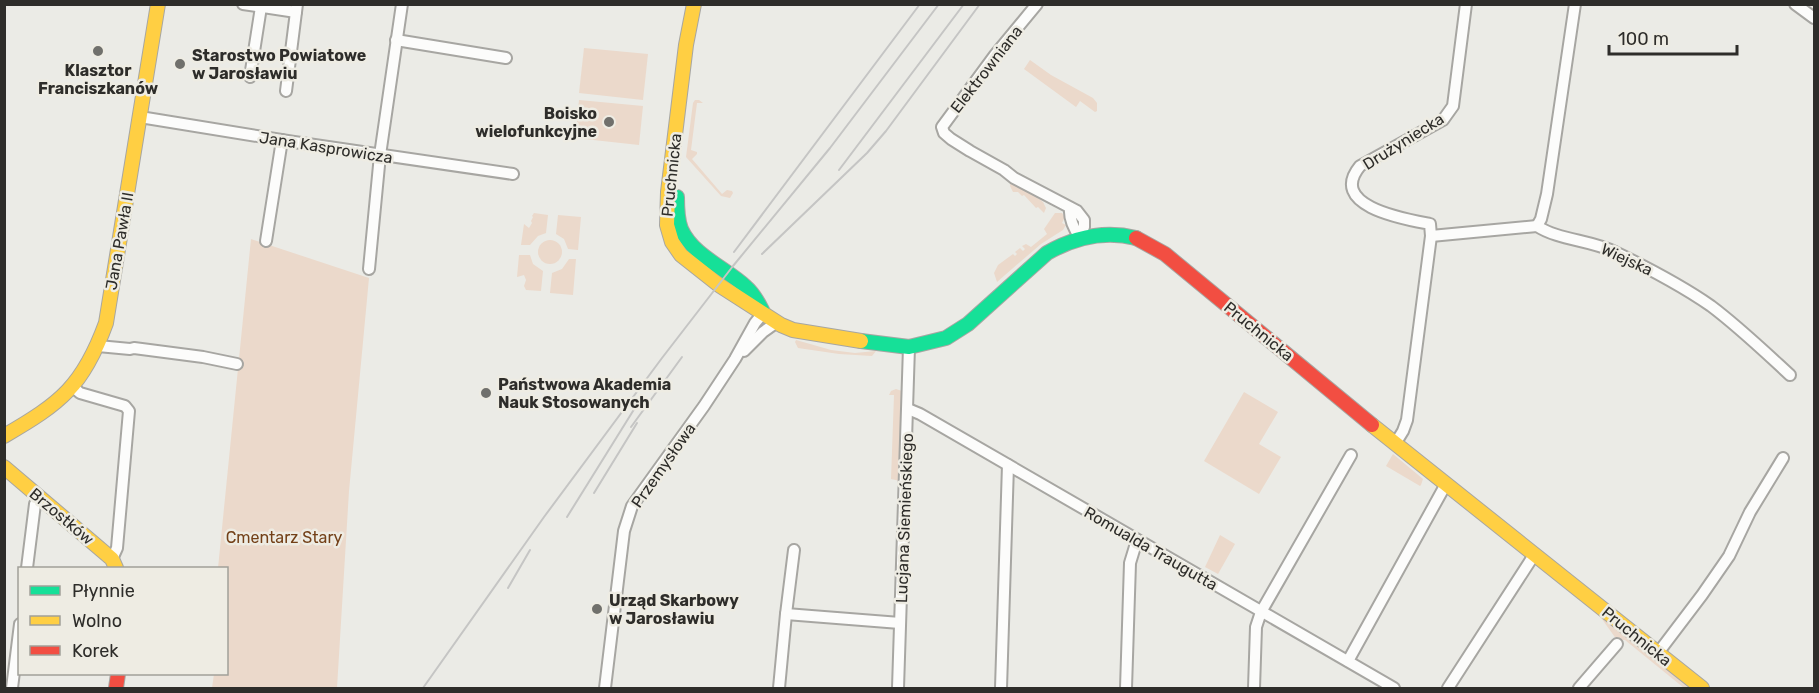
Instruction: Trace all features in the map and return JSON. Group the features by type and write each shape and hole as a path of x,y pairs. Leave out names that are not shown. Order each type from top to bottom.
{"main road":[{"name":"Jana Pawła II","path":"4,436 43,413 73,387 98,346 106,323 158,4"},
{"name":"Pruchnicka","path":"693,4 668,192 666,225 672,242 681,255 719,285 793,330 909,347 946,338 968,324 1047,253 1058,246 1080,237 1111,234 1134,237 1164,254 1395,444 1702,688"},
{"name":"Brzostków","path":"4,467 114,564"}],"street":[{"path":"243,4 297,8 286,92"},
{"path":"369,269 380,155 402,4"},
{"name":"Elektrowniana","path":"1037,4 995,55 942,127 944,133 951,139 1014,178 1077,211 1084,220 1080,237"},
{"name":"Drużyniecka","path":"1431,230 1407,219 1374,209 1355,196 1354,174 1360,166 1443,120 1453,106 1466,4"},
{"path":"1537,226 1547,194 1575,4"},
{"path":"1795,4 1815,18"},
{"path":"250,76 261,7"},
{"path":"396,40 506,58"},
{"name":"Jana Kasprowicza","path":"140,117 513,174"},
{"path":"266,241 282,140"},
{"name":"Wiejska","path":"1431,230 1537,226 1544,231 1612,250 1670,280 1710,306 1791,375"},
{"path":"1395,444 1407,420 1431,230"},
{"path":"735,359 755,323 764,312"},
{"path":"735,359 777,322"},
{"path":"98,346 134,348 237,364"},
{"name":"Lucjana Siemieńskiego","path":"898,688 909,347"},
{"name":"Przemysłowa","path":"605,688 624,531 632,506 735,359"},
{"path":"73,387 80,393 125,406 129,411 114,564"},
{"name":"Romualda Traugutta","path":"908,409 1394,688"},
{"path":"1254,688 1256,627 1261,612 1351,455"},
{"path":"1658,653 1702,596 1729,556 1750,512 1783,458"},
{"path":"1001,688 1008,465"},
{"path":"1348,661 1446,484"},
{"path":"27,567 35,504 39,498"},
{"path":"1126,688 1130,563 1137,540"},
{"path":"779,688 794,550"},
{"path":"1448,688 1534,555"},
{"path":"786,614 900,623"},
{"path":"12,688 18,640"},
{"path":"1579,688 1617,644"}],"green space":[{"path":"584,48 648,54 643,100 579,93"},
{"path":"1030,60 1051,75 1093,98 1097,103 1097,111 1095,112 1080,101 1076,107 1024,69"},
{"name":"Boisko wielofunkcyjne","path":"579,100 643,106 639,145 575,138"},
{"path":"695,100 703,103 697,103 691,150 697,154 692,159 722,194 727,190 732,191 730,198 721,196 686,157"},
{"path":"1011,181 1039,195 1038,198 1046,208 1044,213 1024,195 1013,192 1010,186"},
{"path":"534,213 548,215 546,233 538,236 530,245 521,245 524,224 529,228"},
{"path":"1055,213 1062,213 1066,219 1062,223 1066,225 1063,230 1041,244 997,282 994,273 998,265 1013,254 1015,256 1017,254 1015,252 1020,248 1023,251 1025,249 1022,246 1026,244 1031,247 1047,234 1044,229"},
{"path":"558,215 581,217 578,250 568,249 564,239 556,234"},
{"name":"Cmentarz Stary","path":"251,239 369,278 349,491 337,688 212,688 214,675 228,675 228,567 218,567"},
{"path":"550,240 558,244 562,252 558,260 550,264 542,260 538,252 542,244"},
{"path":"519,255 530,255 533,264 543,271 541,291 526,290 524,275 517,277"},
{"path":"569,259 576,259 573,295 550,293 552,273 562,269"},
{"path":"796,340 831,350 855,353 876,351 872,356 839,354 798,348"},
{"path":"896,389 902,391 903,396 900,481 891,479 894,395 889,395"},
{"path":"1244,392 1278,412 1259,444 1281,457 1259,494 1204,461"},
{"path":"1393,454 1423,479 1420,486 1386,466"},
{"path":"1220,535 1235,544 1218,574 1205,567"},
{"path":"1599,615 1695,688 1684,688 1625,640 1617,640"}],"railway":[{"path":"734,252 920,4"},
{"path":"423,688 544,517 662,358 733,266 830,148 939,4"},
{"path":"839,170 964,4"},
{"path":"762,254 867,153 886,131 980,4"},
{"path":"631,427 682,357"},
{"path":"567,517 638,403"},
{"path":"594,493 637,423"},
{"path":"508,588 530,550"}],"traffic: fast":[{"path":"677,197 679,221 686,238 693,247 749,289 762,310"},
{"path":"861,341 909,347 946,338 968,324 1047,253 1058,247 1090,236 1113,235 1136,238"}],"traffic: slow":[{"path":"4,436 41,413 68,391 88,363 106,323 158,4"},
{"path":"694,4 686,45 668,192 667,225 672,242 681,255 719,285 781,325 793,330 861,341"},
{"path":"1372,425 1702,688"},
{"path":"4,467 112,559 116,567"}],"traffic: jam":[{"path":"1136,238 1165,254 1372,425"},
{"path":"116,688 118,675"}],"place":[{"name":"Klasztor Franciszkanów","path":"98,51"},
{"name":"Starostwo Powiatowe w Jarosławiu","path":"180,64"},
{"name":"Boisko wielofunkcyjne","path":"609,122"},
{"name":"Państwowa Akademia Nauk Stosowanych","path":"486,393"},
{"name":"Urząd Skarbowy w Jarosławiu","path":"597,609"}]}
